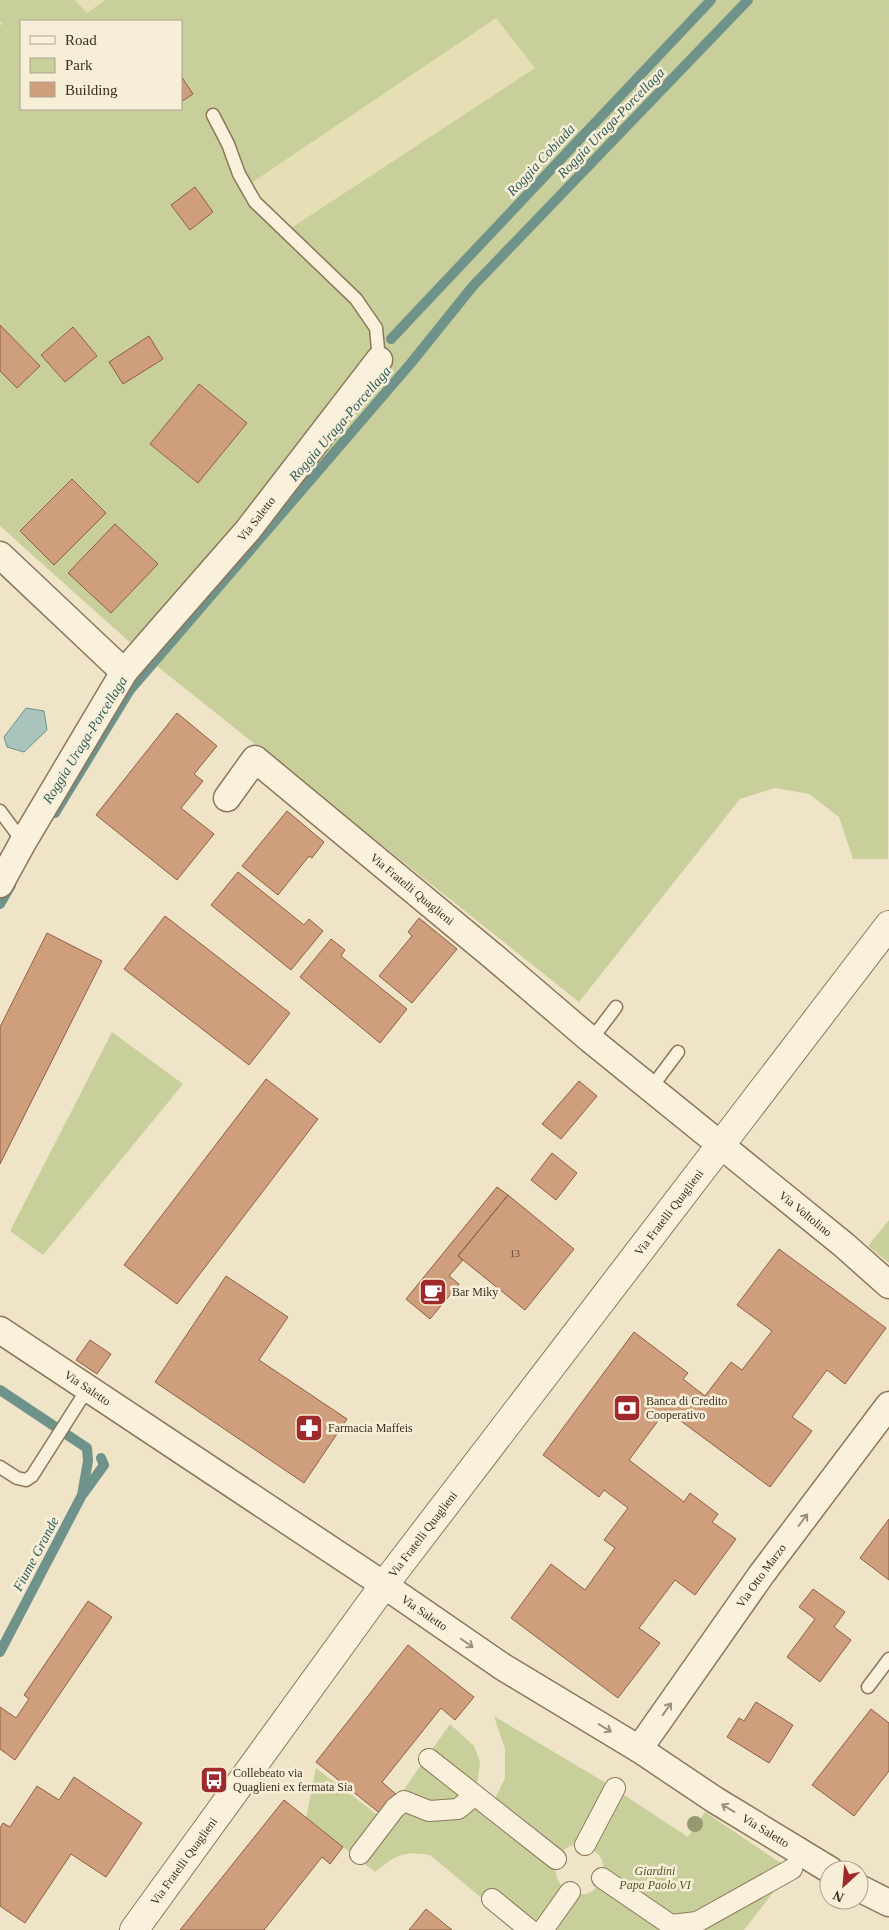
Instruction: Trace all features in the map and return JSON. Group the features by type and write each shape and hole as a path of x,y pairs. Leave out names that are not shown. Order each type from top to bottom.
{"street":[{"name":"Via Saletto","path":"0,884 124,672 248,530 379,360"},
{"path":"0,555 124,672"},
{"name":"Via Fratelli Quaglieni","path":"227,798 255,760 721,1146"},
{"name":"Via Fratelli Quaglieni","path":"134,1930 384,1585 889,925"},
{"name":"Via Voltolino","path":"721,1146 844,1245 889,1285"},
{"name":"Via Saletto","path":"0,1330 384,1585 503,1667 639,1749 715,1800 793,1864 819,1868"},
{"name":"Via Otto Marzo","path":"639,1749 761,1576 889,1405"},
{"path":"429,1759 556,1859"},
{"path":"586,1845 615,1788"},
{"path":"360,1854 395,1808 404,1802 428,1811 458,1809 475,1795"},
{"path":"602,1878 671,1928 697,1922 793,1864"},
{"path":"543,1930 570,1892"},
{"path":"869,1893 889,1903"},
{"path":"492,1899 530,1930"}],"lane":[{"path":"213,115 228,144 239,174 255,202 356,299 376,328 379,360"},
{"path":"0,811 23,842"},
{"path":"591,1040 616,1007"},
{"path":"651,1088 678,1052"},
{"path":"0,1467 17,1478 26,1480 32,1476 88,1388"},
{"path":"868,1687 889,1659"}],"shaded area":[{"path":"75,0 105,0 87,13"},
{"path":"496,17 535,68 291,228 258,196 250,184"}],"green space":[{"path":"0,0 75,0 87,13 105,0 889,0 888,859 853,859 839,817 809,794 775,788 740,799 579,1002 153,663 0,526 0,25 2,24 0,22","holes":["496,18 535,68 291,228 258,197 250,184"]},
{"path":"112,1032 183,1084 43,1255 10,1231"},
{"path":"889,1220 889,1263 868,1246"},
{"name":"Giardini Papa Paolo VI","path":"494,1716 606,1783 688,1837 705,1812 785,1866 775,1890 744,1930 520,1930 430,1855 406,1854 394,1858 375,1872 306,1818 316,1768 383,1819 450,1724 474,1746 480,1762 476,1791 493,1803 505,1778 505,1749","holes":["578,1844 597,1853 603,1862 602,1875 594,1890 586,1894 578,1894 562,1886 557,1879 556,1870 561,1853 571,1846"]}],"water":[{"path":"26,708 44,711 47,730 24,752 7,747 4,737"}],"building":[{"path":"182,78 193,94 182,101"},
{"path":"195,187 213,212 190,230 171,205"},
{"path":"0,325 40,366 17,388 0,371"},
{"path":"73,327 97,356 65,382 41,355"},
{"path":"149,336 163,359 123,384 109,362"},
{"path":"199,384 247,423 198,483 150,444"},
{"path":"72,479 106,513 54,565 20,531"},
{"path":"115,524 158,564 111,613 68,573"},
{"path":"177,713 217,746 194,774 203,781 181,808 214,834 177,880 96,815"},
{"path":"287,811 324,842 312,858 309,856 278,895 242,866"},
{"path":"238,872 304,925 309,919 323,931 291,970 211,905"},
{"path":"165,916 290,1013 249,1065 124,969"},
{"path":"419,918 457,949 412,1003 379,976 412,936 408,932"},
{"path":"47,933 102,961 0,1164 0,1027"},
{"path":"331,939 345,950 341,956 407,1009 380,1043 300,977"},
{"path":"266,1079 318,1119 177,1304 124,1265"},
{"path":"579,1081 597,1096 561,1139 542,1124"},
{"path":"552,1153 577,1173 556,1200 531,1180"},
{"path":"497,1187 508,1195 458,1256 463,1260 449,1276 459,1284 430,1319 406,1299"},
{"path":"508,1195 574,1249 525,1310 458,1256"},
{"path":"779,1249 886,1328 845,1384 827,1370 792,1417 812,1431 770,1487 666,1410 629,1460 684,1502 690,1493 718,1514 712,1522 736,1539 695,1595 675,1580 639,1628 660,1643 618,1698 511,1618 551,1564 585,1590 615,1548 604,1540 628,1508 604,1490 599,1497 543,1455 634,1332 688,1373 683,1379 705,1396 731,1362 742,1370 772,1331 737,1305"},
{"path":"226,1276 288,1317 259,1360 347,1419 304,1483 155,1382"},
{"path":"90,1340 111,1354 97,1374 76,1360"},
{"path":"889,1519 889,1580 860,1558"},
{"path":"813,1589 845,1612 834,1627 851,1640 820,1682 787,1657 815,1619 799,1607"},
{"path":"88,1601 112,1617 15,1760 0,1749 0,1707 16,1718 29,1699 24,1695"},
{"path":"408,1645 474,1697 455,1720 441,1708 382,1782 397,1795 382,1815 316,1762"},
{"path":"756,1702 793,1725 769,1763 727,1737 739,1718 744,1721"},
{"path":"871,1709 889,1723 889,1771 854,1816 812,1785"},
{"path":"74,1777 142,1823 106,1877 71,1854 25,1923 0,1906 0,1828 3,1823 10,1827 37,1786 59,1800"},
{"path":"284,1800 343,1847 330,1864 322,1857 264,1930 180,1930"},
{"path":"426,1909 452,1930 409,1930"}],"waterway":[{"name":"Roggia Cobiada","path":"391,339 711,0"},
{"name":"Roggia Uraga-Porcellaga","path":"55,813 130,690 411,363 473,286 748,0"},
{"name":"Roggia Uraga-Porcellaga","path":"0,904 11,885"},
{"name":"Fiume Grande","path":"0,1390 87,1448 88,1461 82,1495 0,1652"},
{"name":"Fiume Grande","path":"83,1494 104,1465 101,1458"}],"place":[{"name":"Bar Miky","path":"433,1292"},
{"name":"Banca di Credito Cooperativo","path":"627,1408"},
{"name":"Farmacia Maffeis","path":"309,1428"},
{"name":"Collebeato via Quaglieni ex fermata Sia","path":"214,1780"}]}
